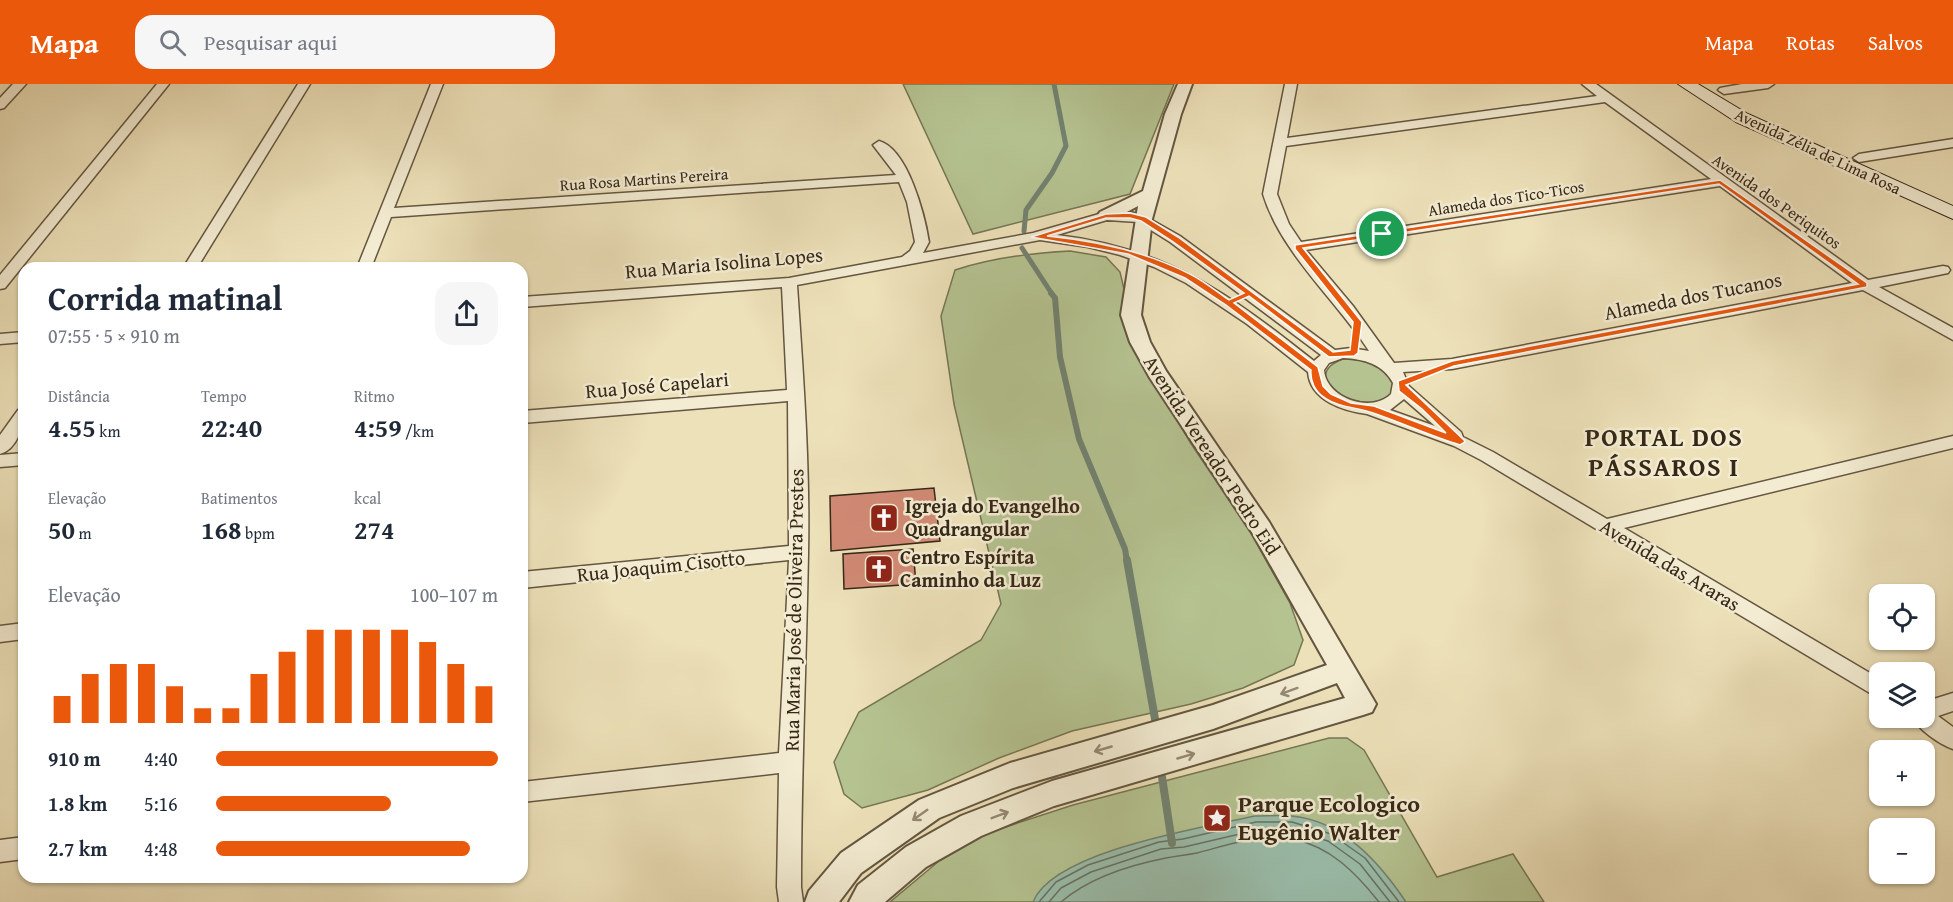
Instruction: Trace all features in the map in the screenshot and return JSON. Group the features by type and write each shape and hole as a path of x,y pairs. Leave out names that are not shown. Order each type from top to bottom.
{"main road":[{"name":"Avenida Zélia de Lima Rosa","path":"1686,84 1742,118 1953,213"},
{"name":"Avenida Zélia de Lima Rosa","path":"1719,87 1802,133 1953,200"}],"street":[{"path":"0,105 20,84"},
{"path":"19,262 163,84"},
{"path":"194,262 304,84"},
{"path":"366,262 437,84"},
{"name":"Avenida Vereador Pedro Eid","path":"864,902 916,857 971,826 1052,794 1363,704 1261,528 1156,373 1140,342 1131,315 1143,219 1173,114 1185,84"},
{"path":"1291,84 1270,194 1281,225 1358,322 1402,386"},
{"name":"Avenida dos Periquitos","path":"1588,84 1865,285 1953,335"},
{"path":"1719,87 1768,84"},
{"path":"1279,143 1606,98"},
{"path":"1859,158 1953,143"},
{"path":"879,145 893,157 905,178 922,242 916,253 906,261"},
{"name":"Rua Rosa Martins Pereira","path":"385,213 905,178"},
{"name":"Alameda dos Tico-Ticos","path":"1298,247 1720,182"},
{"path":"1109,246 1098,229 1098,225 1106,216 1151,193"},
{"name":"Rua Maria Isolina Lopes","path":"528,302 789,282 1035,237 1106,216 1130,216 1143,219"},
{"path":"1143,219 1175,239 1332,355"},
{"name":"Rua Maria Isolina Lopes","path":"1035,237 1109,246 1188,276 1229,303 1315,369"},
{"path":"0,285 18,263"},
{"name":"Alameda dos Tucanos","path":"1452,364 1943,270"},
{"name":"Rua Maria José de Oliveira Prestes","path":"789,282 796,395 799,552 790,762 790,902"},
{"path":"1229,303 1250,293"},
{"path":"1354,353 1358,322"},
{"path":"0,339 18,338"},
{"path":"1354,353 1376,358 1388,365 1452,364 1402,386 1393,402 1371,409 1349,406 1328,396 1319,387 1315,378 1318,363 1332,355 1354,353"},
{"name":"Avenida das Araras","path":"1402,386 1460,442"},
{"name":"Rua José Capelari","path":"528,417 796,395"},
{"name":"Avenida das Araras","path":"1371,409 1460,442 1869,683"},
{"path":"0,448 18,422"},
{"path":"1605,526 1953,442"},
{"path":"0,460 18,459"},
{"name":"Rua Joaquim Cisotto","path":"528,579 799,552"},
{"path":"0,634 18,632"},
{"path":"820,902 851,863 929,809 1010,776 1213,717 1343,670"},
{"path":"1935,708 1953,702"},
{"path":"1935,726 1953,739"},
{"path":"528,791 790,762"},
{"path":"0,851 18,849"}],"shaded area":[{"path":"903,84 1174,84 1130,194 973,234"},
{"path":"1070,251 1106,257 1120,272 1140,357 1190,442 1250,532 1290,603 1303,640 1294,665 1243,688 1191,704 1072,731 999,758 928,790 862,808 844,794 834,762 859,712 981,640 1001,604 954,404 941,316 955,270 1011,257"},
{"path":"1343,359 1365,361 1378,367 1394,383 1390,396 1376,401 1362,402 1336,392 1328,384 1326,375 1330,366"},
{"name":"Parque Ecologico Eugênio Walter","path":"1329,738 1347,738 1364,750 1437,877 1513,854 1544,902 890,902 939,861 990,832 1073,805"}],"water":[{"path":"1255,816 1292,816 1310,819 1328,826 1358,846 1372,859 1406,902 1033,902 1046,884 1069,869 1099,855 1168,835"}],"building":[{"name":"Igreja do Evangelho Quadrangular","path":"934,488 940,541 831,551 830,496"},
{"name":"Centro Espírita Caminho da Luz","path":"913,549 916,584 844,589 843,554"}],"waterway":[{"path":"1024,231 1026,210 1052,173 1066,146 1054,84"},
{"path":"1022,248 1052,294"},
{"path":"1051,293 1055,298 1060,357 1079,439 1125,549 1127,561"},
{"path":"1127,560 1155,719"},
{"path":"1162,777 1172,843"}],"place":[{"name":"Igreja do Evangelho Quadrangular","path":"884,518"},
{"name":"Centro Espírita Caminho da Luz","path":"879,569"},
{"name":"Parque Ecologico Eugênio Walter","path":"1217,818"}],"district":[{"name":"PORTAL DOS PÁSSAROS I","path":"1664,452"}],"route":[{"path":"1382,234 1298,247 1358,322 1354,353 1332,355 1250,293 1229,303 1188,276 1130,252 1109,246 1035,237 1106,216 1119,215 1143,219 1250,293 1229,303 1315,369 1315,378 1319,387 1328,396 1349,406 1371,409 1460,442 1402,388 1401,383 1452,364 1865,285 1720,182 1382,234"}]}
